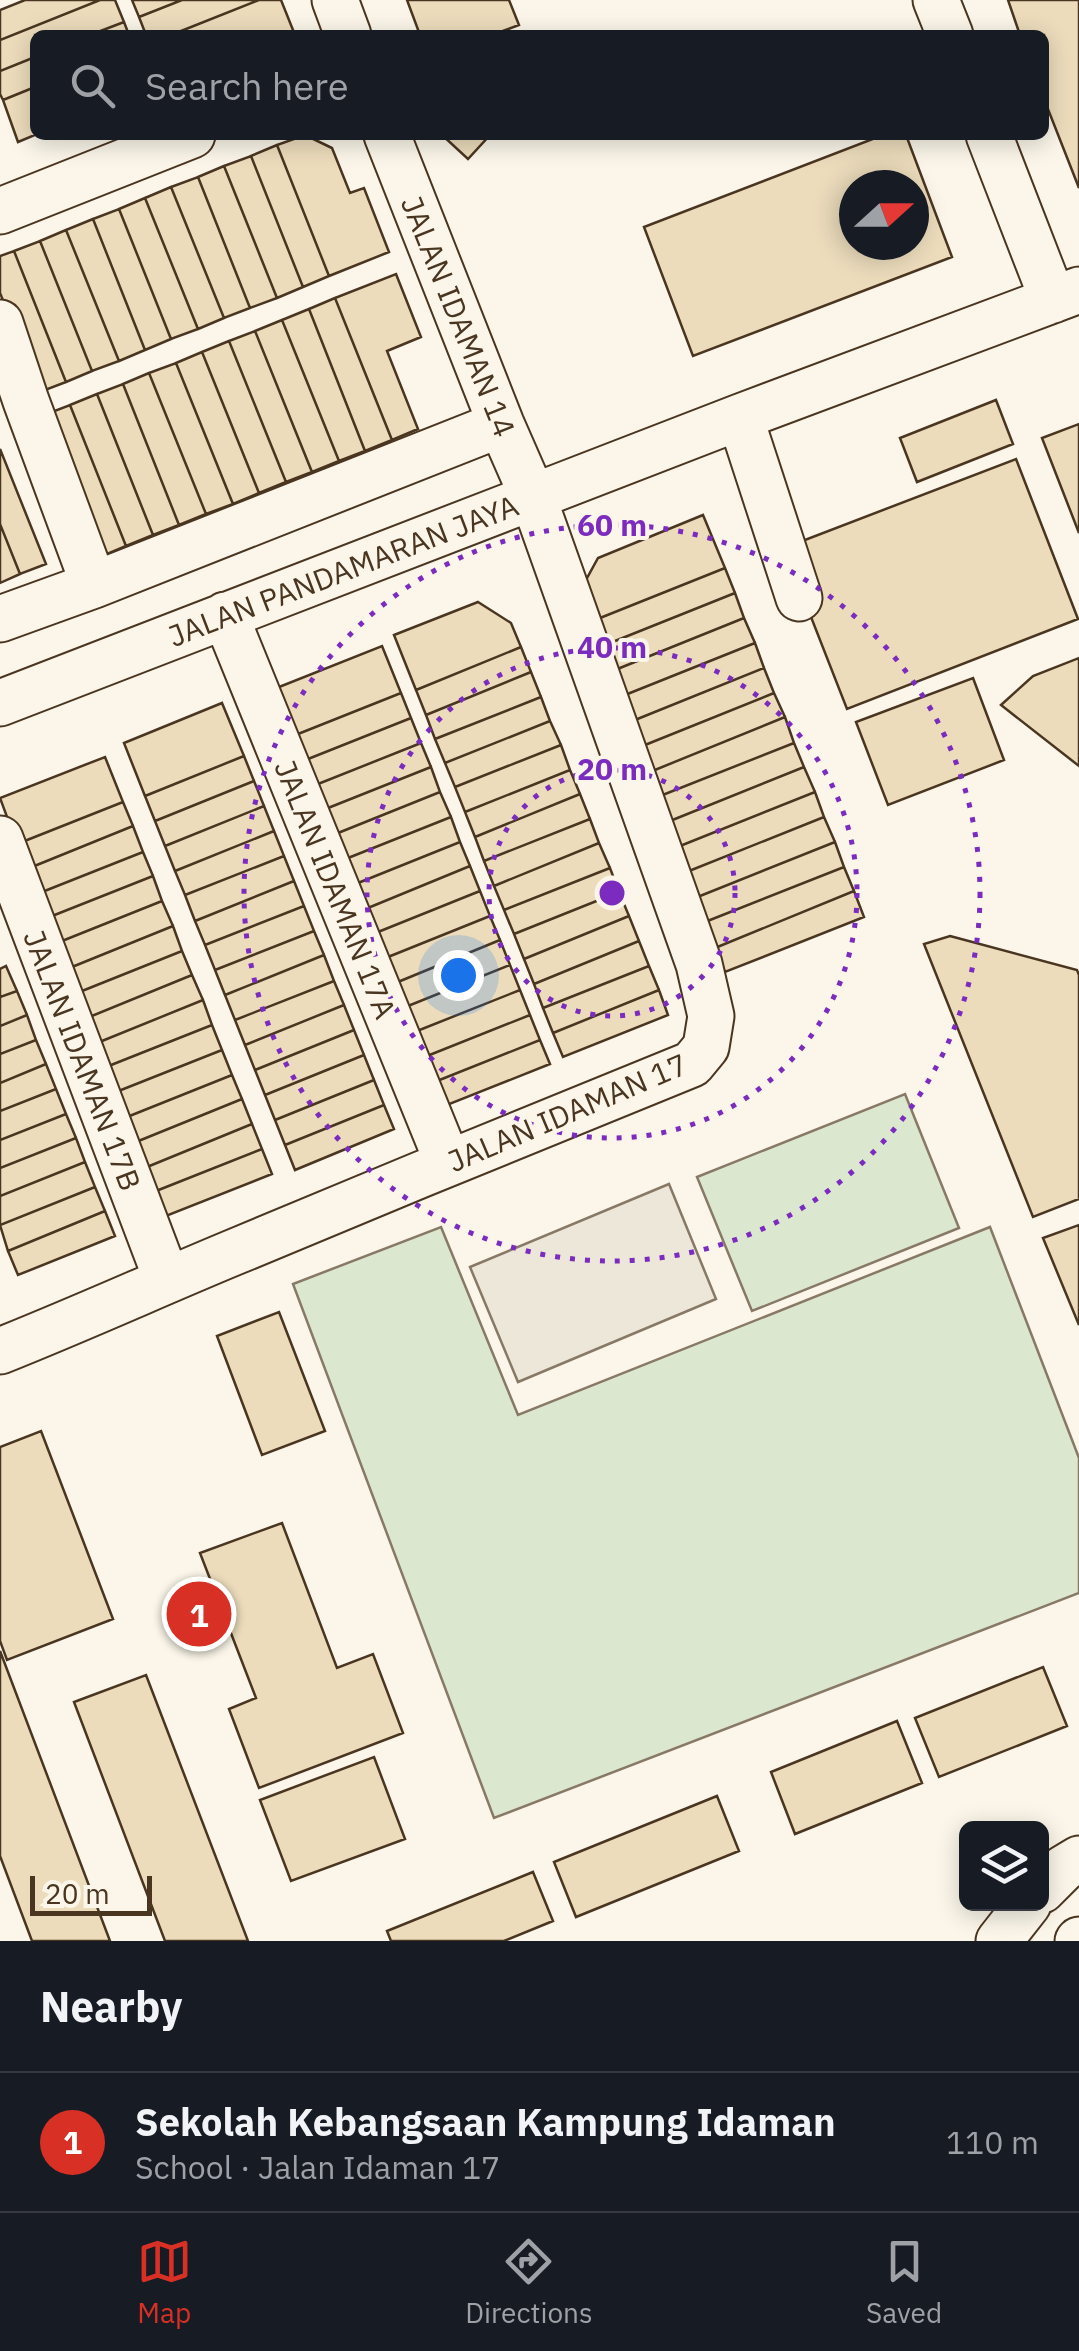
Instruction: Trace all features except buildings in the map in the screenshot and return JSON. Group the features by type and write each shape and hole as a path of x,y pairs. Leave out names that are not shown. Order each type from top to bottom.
{"street":[{"path":"335,0 346,30"},
{"path":"936,0 948,30"},
{"path":"3,201 178,140"},
{"name":"JALAN IDAMAN 14","path":"389,140 533,497"},
{"path":"991,140 1066,295"},
{"name":"JALAN PANDAMARAN JAYA","path":"0,703 740,416 1066,295"},
{"path":"0,323 94,585"},
{"path":"740,416 798,598"},
{"path":"0,620 501,424"},
{"name":"JALAN IDAMAN 17","path":"0,1351 692,1064 706,1047 711,1016 699,964 533,497"},
{"name":"JALAN IDAMAN 17A","path":"225,616 448,1163"},
{"name":"JALAN IDAMAN 17B","path":"0,840 167,1280"},
{"path":"1049,1883 1079,1859"},
{"path":"999,1941 1023,1911"}],"green space":[{"path":"905,1094 959,1228 752,1311 697,1177"},
{"path":"441,1227 518,1415 990,1227 1079,1458 1079,1593 494,1818 293,1284"}],"shaded area":[{"path":"669,1184 716,1299 518,1382 470,1267"}],"place":[{"name":"Sekolah Kebangsaan Kampung Idaman","path":"199,1614"}]}
